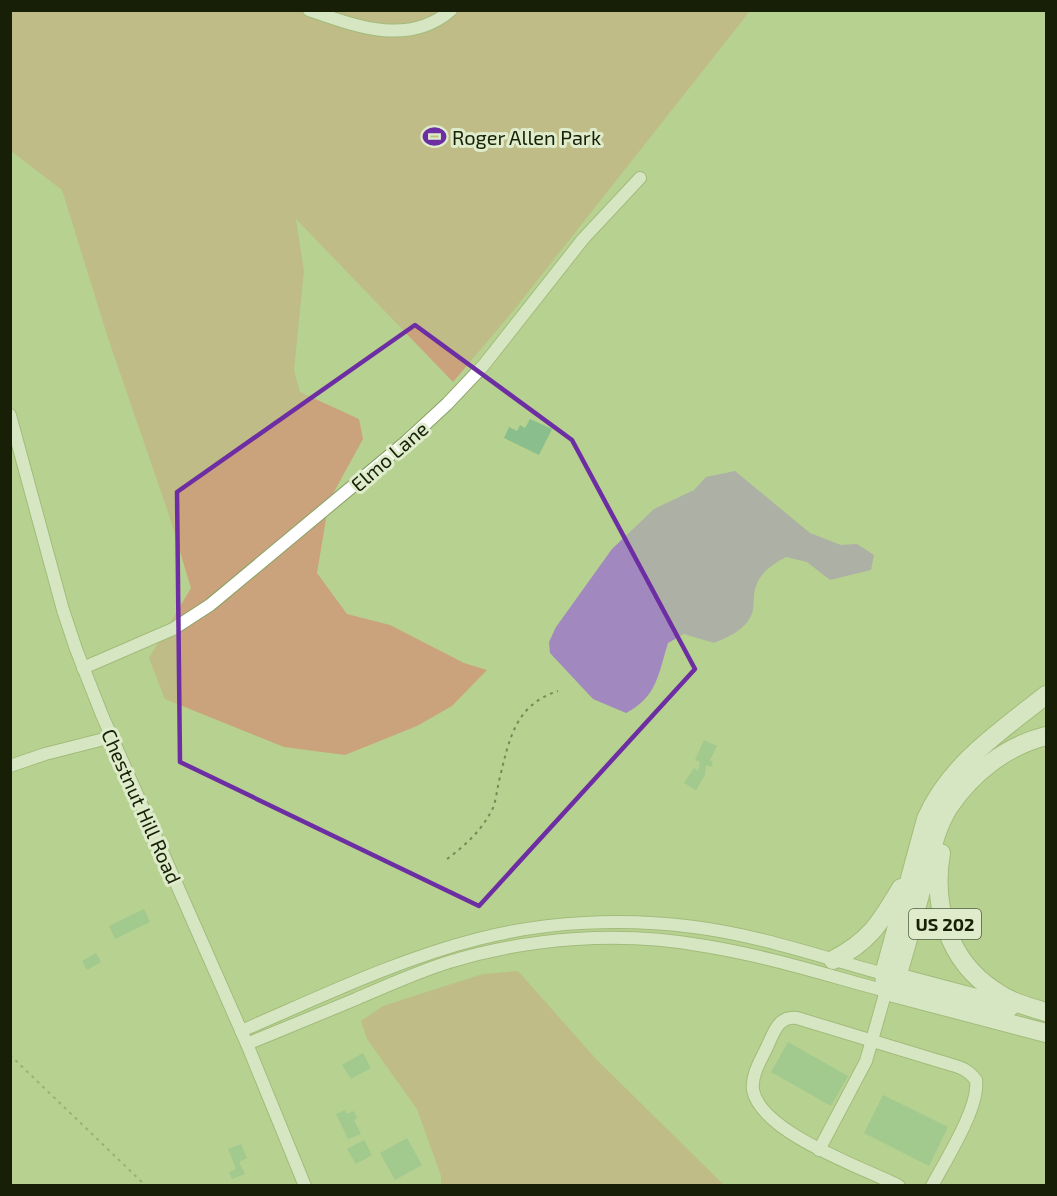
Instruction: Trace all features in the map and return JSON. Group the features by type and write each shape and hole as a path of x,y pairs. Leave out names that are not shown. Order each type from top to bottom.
{"highway":[{"path":"833,960 852,950 874,930 903,886 918,851 933,805 947,782 967,759 1047,694"},
{"path":"889,981 935,839 948,808 964,788 994,759 1012,748 1047,736"},
{"name":"US 202","path":"964,788 948,824 939,865 939,896 946,928 960,957 981,982 1012,1000 1047,1012"},
{"path":"889,981 918,851"},
{"path":"889,981 1047,1017"},
{"path":"889,981 1047,1033"}],"street":[{"path":"309,10 375,30 391,32 429,25 440,20 451,10"},
{"name":"Elmo Lane","path":"83,668 172,629 210,605 447,405 483,366 583,239 640,178"},
{"name":"Chestnut Hill Road","path":"10,415 63,610 83,668 247,1044 304,1185"},
{"path":"10,766 54,751 112,737"},
{"path":"241,1031 421,956 479,939 550,926 581,923 645,922 695,927 744,936 833,960 889,981"},
{"path":"247,1044 449,962 490,951 564,940 640,938 704,945 775,961 889,981"},
{"path":"819,1150 860,1075 889,981"},
{"path":"899,1185 819,1150 791,1133 763,1109 753,1090 755,1073 782,1020 789,1017 797,1018 964,1069 976,1080 976,1096 972,1107 932,1185"}],"path":[{"path":"447,859 477,834 494,806 510,741 519,720 530,705 545,695 558,691"},
{"path":"10,1054 146,1185"}],"highlighted area":[{"path":"415,325 572,440 695,669 479,906 180,762 177,492"}],"shaded area":[{"path":"10,11 750,11 514,310 453,382 296,219 304,271 294,370 300,392 359,419 363,439 329,501 317,573 347,614 390,625 464,663 487,670 452,706 417,726 345,755 284,747 165,699 149,658 191,588 168,512 108,338 62,190 11,151"},
{"path":"735,471 810,533 841,545 857,544 874,555 871,570 830,580 807,562 786,557 772,566 758,581 751,616 738,631 714,643 684,634 668,643 655,684 636,707 626,713 593,699 550,653 549,642 556,627 612,549 654,509 694,490 706,477"},
{"path":"518,971 597,1060 724,1185 441,1185 441,1176 417,1109 367,1039 361,1021 383,1006 445,986 483,974"}],"building":[{"path":"530,419 552,429 539,455 504,438 509,427 517,431 520,425 525,428"},
{"path":"704,740 717,746 710,760 713,762 711,767 706,765 705,775 696,790 684,783 694,768 698,771 700,762 695,760"},
{"path":"144,909 150,922 115,939 109,926"},
{"path":"96,953 101,962 87,970 82,961"},
{"path":"788,1042 848,1076 831,1106 771,1072"},
{"path":"363,1053 371,1068 351,1079 342,1065"},
{"path":"883,1095 948,1127 929,1166 864,1133"},
{"path":"345,1110 347,1114 354,1111 357,1118 354,1120 361,1134 348,1139 336,1114"},
{"path":"407,1138 422,1165 395,1180 380,1153"},
{"path":"364,1140 372,1155 356,1164 347,1149"},
{"path":"241,1144 247,1158 239,1162 245,1174 232,1179 229,1172 236,1169 228,1149"}],"place":[{"name":"Roger Allen Park","path":"434,137"}]}
